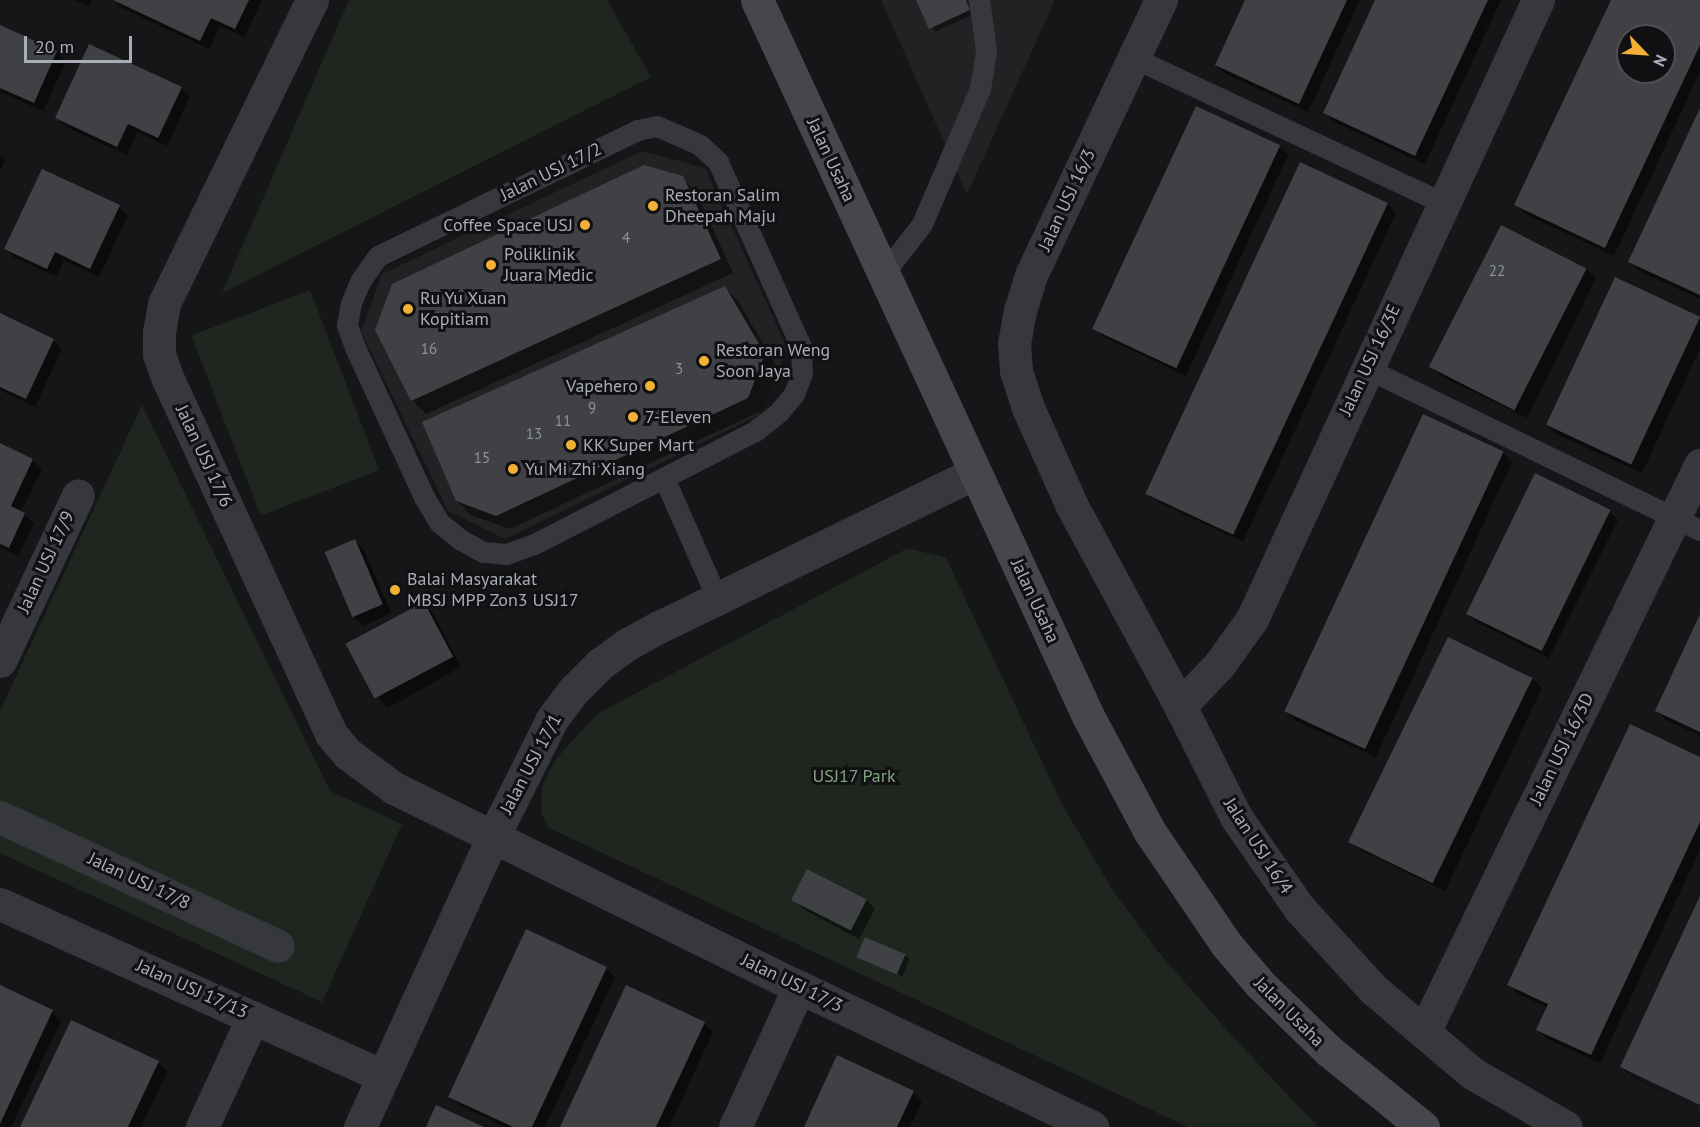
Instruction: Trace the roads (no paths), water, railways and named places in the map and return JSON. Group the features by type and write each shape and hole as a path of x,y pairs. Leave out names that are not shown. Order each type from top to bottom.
{"street":[{"name":"Jalan USJ 17/6","path":"312,0 164,304 159,330 159,354 167,377 331,734 348,754 394,788 493,837"},
{"name":"Jalan Usaha","path":"757,0 1088,716 1150,832 1226,944 1260,984 1329,1051 1423,1127"},
{"name":"Jalan USJ 16/3","path":"1028,408 1017,371 1014,343 1020,310 1031,275 1161,0"},
{"name":"Jalan USJ 16/3E","path":"1180,706 1219,665 1252,619 1538,0"},
{"name":"Jalan USJ 16/4","path":"1028,408 1072,506 1180,706 1236,817 1299,908 1373,989 1472,1072 1566,1127"},
{"name":"Jalan USJ 16/3D","path":"1424,1032 1688,524 1700,465"},
{"name":"Jalan USJ 17/1","path":"360,1127 493,837 552,719 574,690 600,664 626,645 717,597 975,473"},
{"name":"Jalan USJ 17/9","path":"0,662 78,495"},
{"name":"Jalan USJ 17/8","path":"0,817 278,946"},
{"name":"Jalan USJ 17/3","path":"493,837 1092,1127"},
{"name":"Jalan USJ 17/13","path":"0,904 383,1076"},
{"path":"735,1127 799,987"},
{"path":"202,1127 253,1017"}],"lane":[{"path":"884,274 922,224 980,89 986,50 978,0"},
{"path":"1134,58 1443,203"},
{"name":"Jalan USJ 17/2","path":"657,126 700,145 718,162 801,346 802,373 794,394 778,413 755,431 664,478 534,544 507,554 483,552 461,540 439,522 425,499 347,325 351,303 361,280 378,256 637,130 657,126"},
{"path":"1366,368 1688,524"},
{"path":"664,478 717,597"}],"place":[{"name":"Restoran Salim Dheepah Maju","path":"653,206"},
{"name":"Coffee Space USJ","path":"585,225"},
{"name":"Poliklinik Juara Medic","path":"491,265"},
{"name":"Ru Yu Xuan Kopitiam","path":"408,309"},
{"name":"Restoran Weng Soon Jaya","path":"704,361"},
{"name":"Vapehero","path":"650,386"},
{"name":"7-Eleven","path":"633,417"},
{"name":"KK Super Mart","path":"571,445"},
{"name":"Yu Mi Zhi Xiang","path":"513,469"},
{"name":"Balai Masyarakat MBSJ MPP Zon3 USJ17","path":"395,590"}],"park label":[{"name":"USJ17 Park","path":"854,776"}]}
